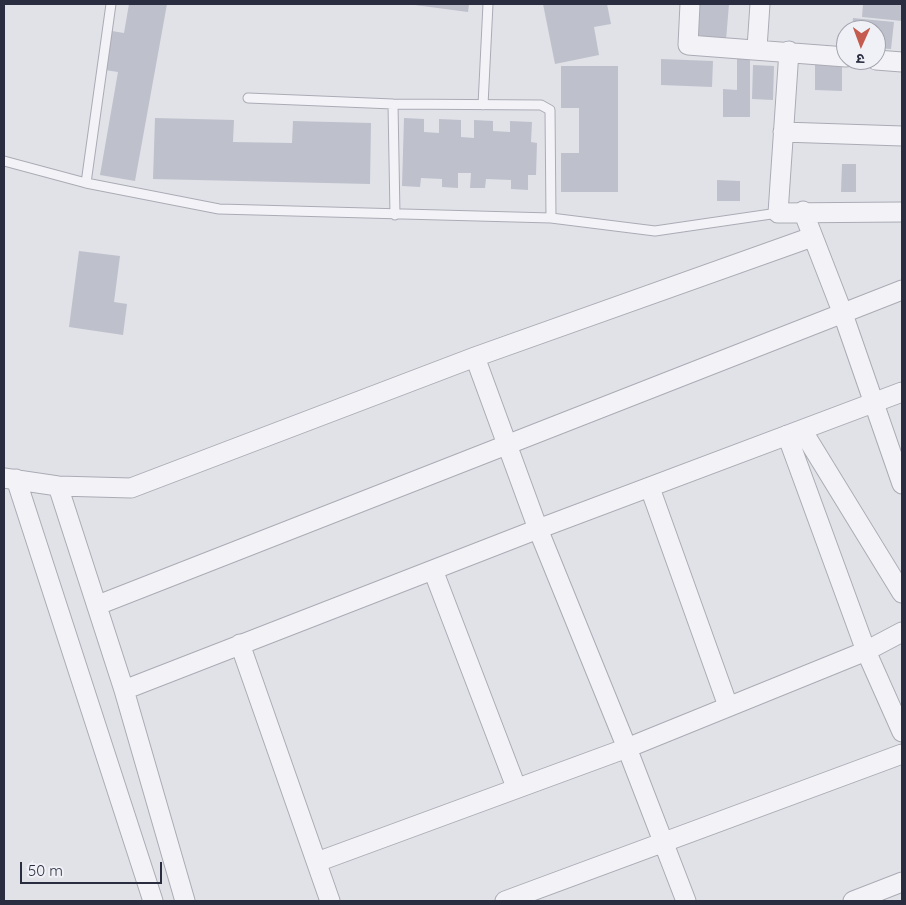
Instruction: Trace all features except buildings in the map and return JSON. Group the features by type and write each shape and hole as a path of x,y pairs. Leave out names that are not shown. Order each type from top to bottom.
{"street":[{"path":"690,4 688,45 757,48 836,55"},
{"path":"757,48 760,4"},
{"path":"789,51 778,213 803,211 902,212"},
{"path":"886,61 902,62"},
{"path":"784,132 902,136"},
{"path":"803,211 842,314 902,484"},
{"path":"153,901 10,479 58,486 130,488 475,357 812,237"},
{"path":"98,605 902,290"},
{"path":"475,357 538,529 627,748 686,901"},
{"path":"124,690 538,529 902,392"},
{"path":"794,432 902,593"},
{"path":"794,432 866,651 902,732"},
{"path":"58,486 98,605 185,901"},
{"path":"650,488 728,706"},
{"path":"433,570 516,787"},
{"path":"317,862 516,787 627,748 866,651 902,632"},
{"path":"240,644 330,901"},
{"path":"505,901 902,754"},
{"path":"853,901 902,882"}],"lane":[{"path":"86,183 111,4"},
{"path":"483,105 488,4"},
{"path":"248,98 393,104 541,105 550,110 550,218"},
{"path":"393,104 395,215"},
{"path":"4,161 86,183 219,209 550,218 655,231 778,213"}]}
